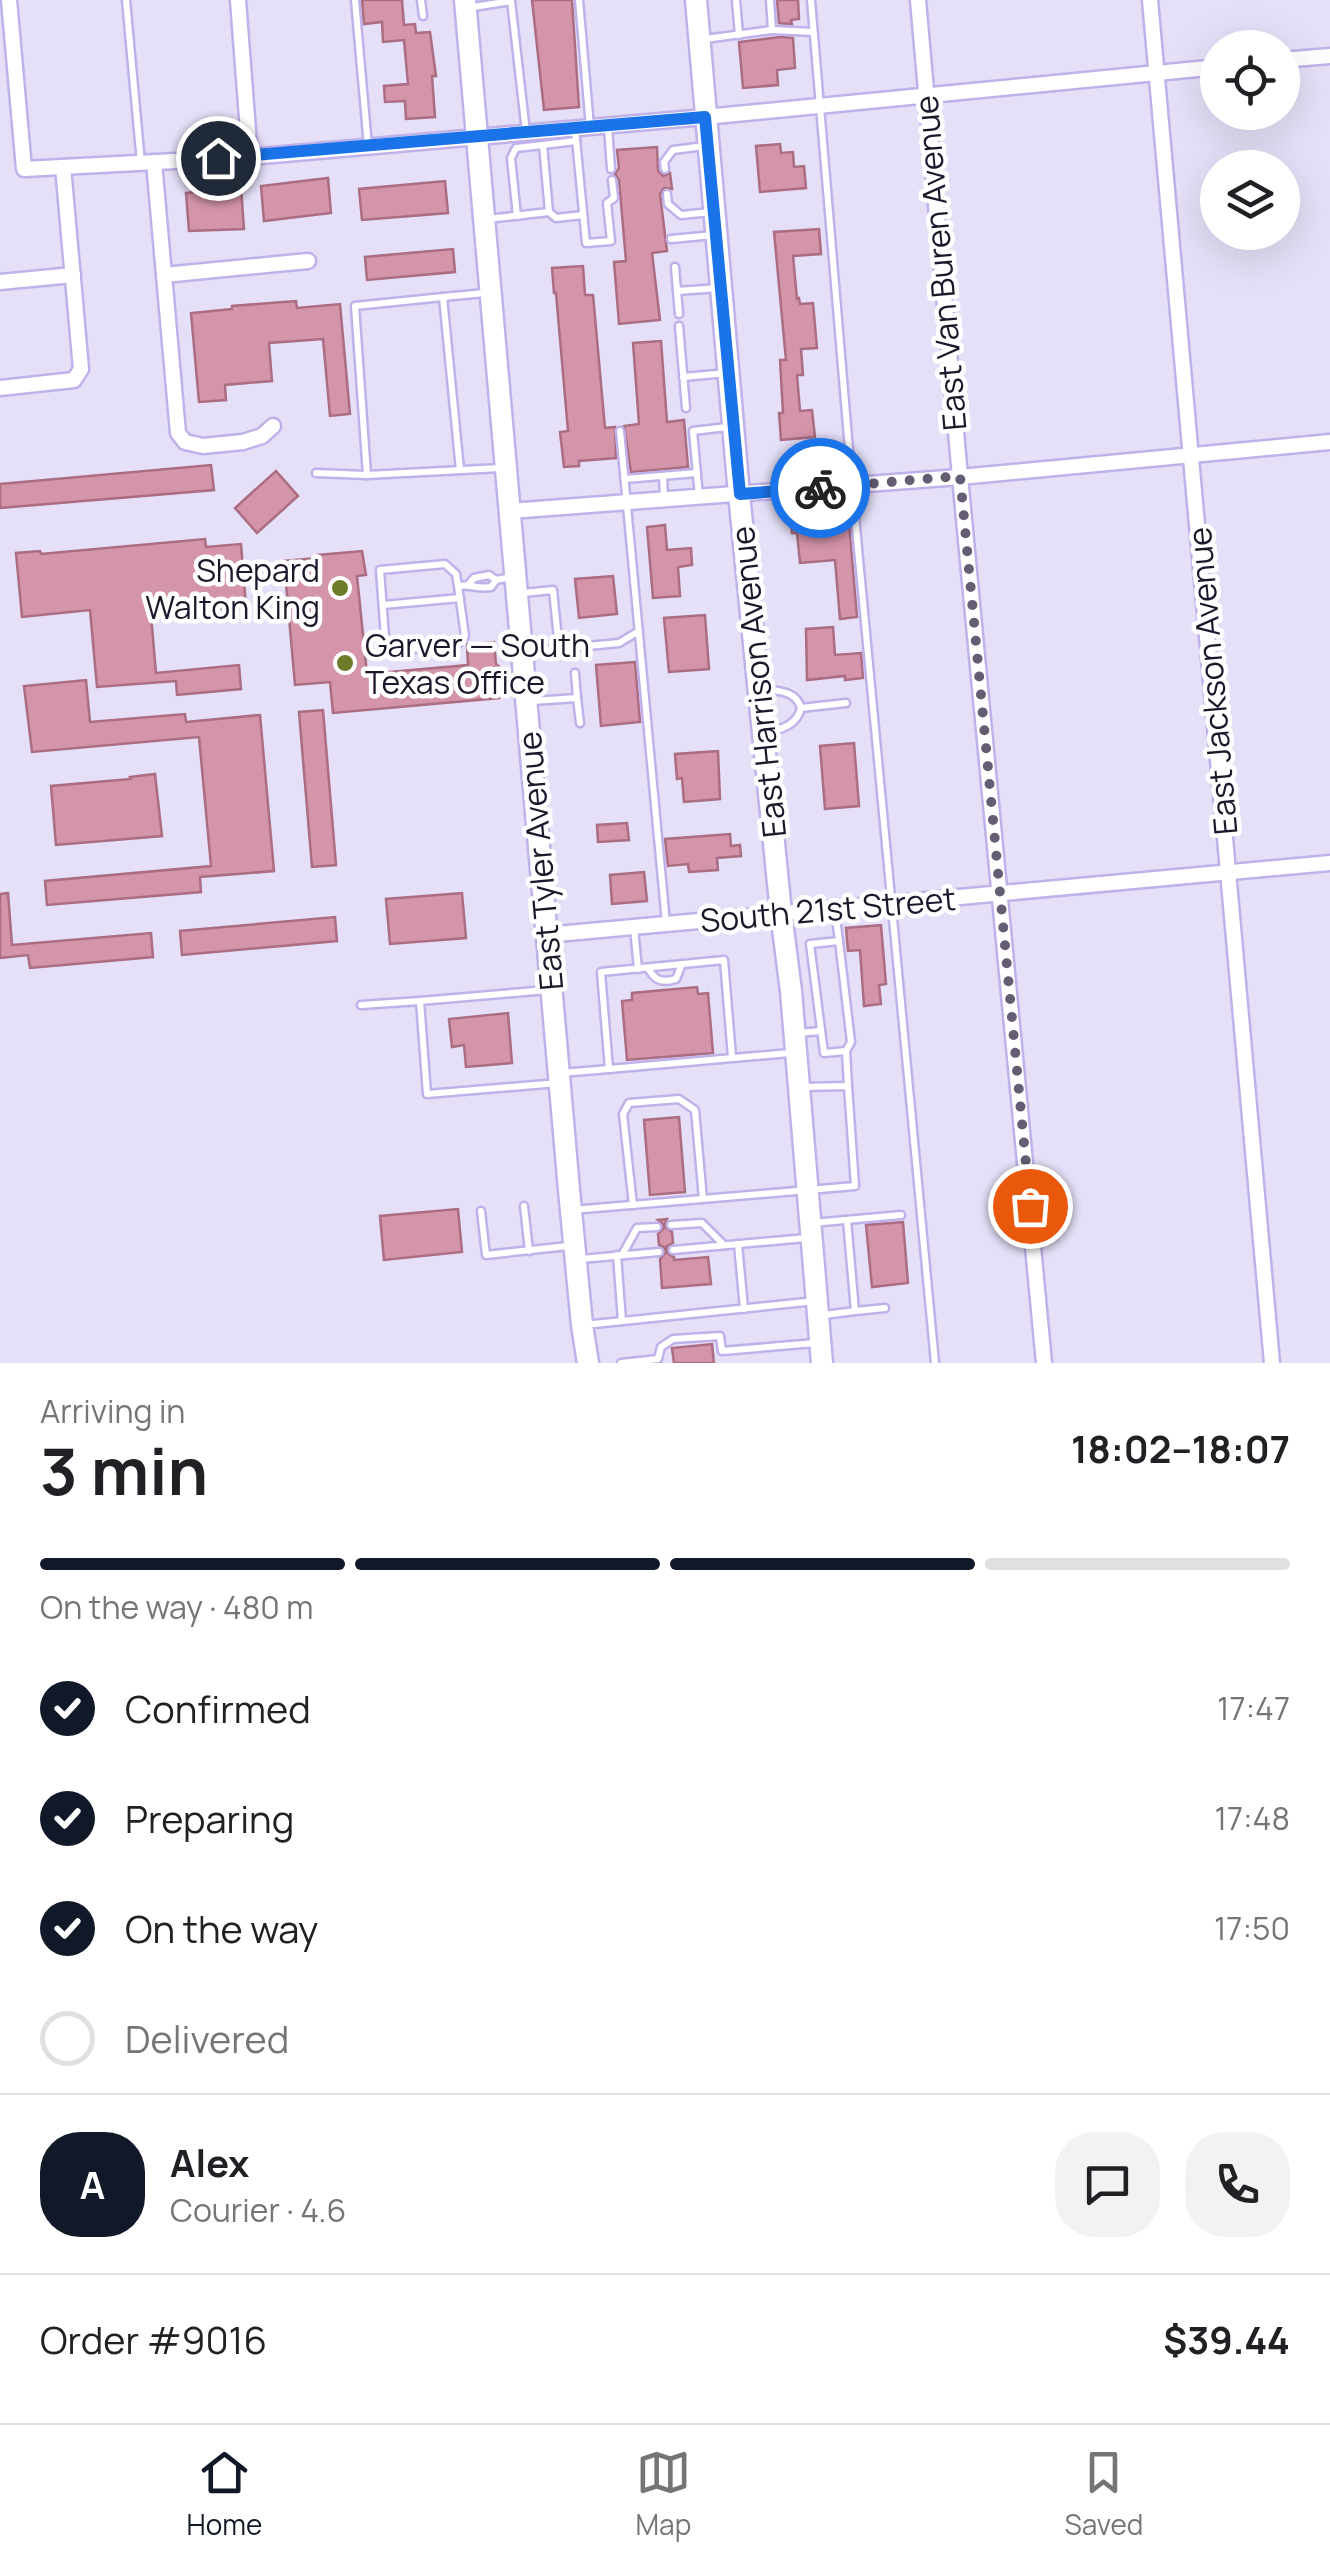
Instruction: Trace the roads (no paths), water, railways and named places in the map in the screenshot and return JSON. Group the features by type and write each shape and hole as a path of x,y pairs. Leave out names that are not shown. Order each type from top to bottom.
{"main road":[{"name":"East Harrison Avenue","path":"696,0 733,427 796,1043 821,1353"},
{"name":"East Tyler Avenue","path":"466,4 510,511 509,583 522,653 588,1363"}],"street":[{"path":"9,0 24,169 250,156 526,132 580,132 608,125 1200,70"},
{"path":"238,0 250,156"},
{"name":"East Van Buren Avenue","path":"918,0 1044,1363"},
{"name":"East Jackson Avenue","path":"1150,0 1272,1363"},
{"path":"1300,58 1330,56"},
{"path":"147,162 164,275 178,433 185,442 203,446 254,440 273,426"},
{"path":"0,388 74,380 81,369 63,167"},
{"path":"164,275 308,261"},
{"path":"0,282 72,275"},
{"path":"510,511 1330,442"},
{"name":"South 21st Street","path":"546,935 1330,863"}],"lane":[{"path":"126,0 147,162"},
{"path":"355,0 368,146"},
{"path":"421,0 423,16"},
{"path":"466,4 511,0 526,132"},
{"path":"579,0 586,244 611,241 607,202 614,198 612,180"},
{"path":"736,0 738,34"},
{"path":"770,0 772,30"},
{"path":"811,0 890,904 935,1363"},
{"path":"699,40 772,30 814,32"},
{"path":"608,125 611,169"},
{"path":"517,216 512,158 516,148 543,145 580,132"},
{"path":"543,145 549,212 556,218 583,215"},
{"path":"664,169 673,150 708,146"},
{"path":"666,194 668,204 680,215 714,212"},
{"path":"485,220 549,212"},
{"path":"671,238 716,235"},
{"path":"674,267 678,314"},
{"path":"677,292 720,288"},
{"path":"367,475 355,306 491,292"},
{"path":"443,298 460,470"},
{"path":"679,326 686,408"},
{"path":"684,377 728,373"},
{"path":"699,497 693,431 733,427"},
{"path":"620,431 627,468 666,924"},
{"path":"316,473 367,475 506,468"},
{"path":"625,479 697,472"},
{"path":"662,476 664,500"},
{"path":"445,564 456,574 460,598 465,636 457,645 386,651 380,570 445,564"},
{"path":"458,586 476,589 509,583 554,590 558,649"},
{"path":"382,606 460,598"},
{"path":"522,653 618,644 639,632"},
{"path":"575,673 580,724"},
{"path":"759,688 796,697 801,708 797,720 763,734"},
{"path":"526,702 578,698"},
{"path":"801,708 846,703"},
{"path":"571,1210 855,1186 846,1052 850,1042 835,908"},
{"path":"634,927 643,968 653,978 661,982 676,979 682,964"},
{"path":"838,942 810,944 824,1053 846,1052"},
{"path":"787,956 811,954"},
{"path":"609,1068 601,972 724,960 732,1057"},
{"path":"360,1006 551,990"},
{"path":"420,1002 427,1094 609,1068 732,1057 796,1043 821,1030"},
{"path":"799,1086 848,1086"},
{"path":"633,1205 623,1114 629,1104 679,1099 695,1110 703,1199"},
{"path":"524,1206 529,1251"},
{"path":"481,1211 486,1255 529,1251 619,1255 659,1252"},
{"path":"673,1250 738,1244 847,1220 901,1214"},
{"path":"847,1220 855,1311"},
{"path":"671,1226 702,1223 725,1246"},
{"path":"622,1321 619,1255 638,1228 657,1227"},
{"path":"738,1244 744,1309"},
{"path":"582,1325 744,1309 885,1308"},
{"path":"621,1363 658,1359 661,1346 673,1339 720,1336 722,1351 821,1353"}],"place":[{"name":"Shepard Walton King","path":"340,588"},
{"name":"Garver — South Texas Office","path":"345,663"}]}
